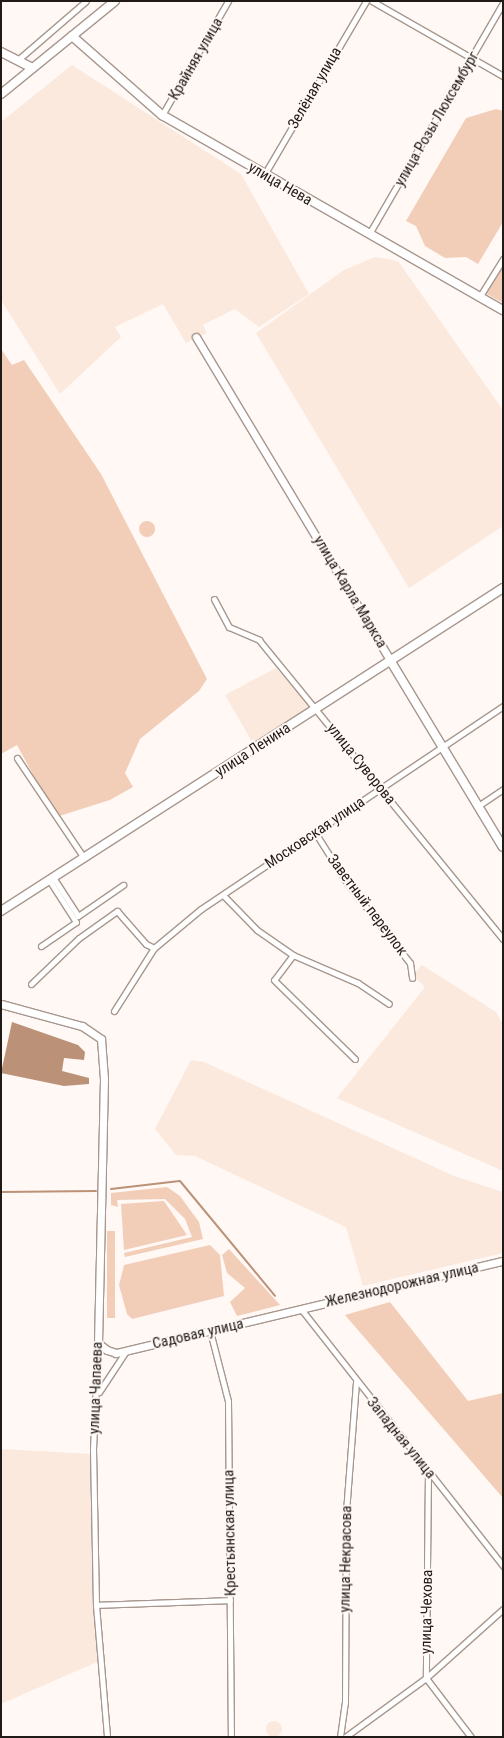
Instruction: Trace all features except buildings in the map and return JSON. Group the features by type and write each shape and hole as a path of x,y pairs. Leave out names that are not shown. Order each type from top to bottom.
{"main road":[{"path":"1,94 115,1"},
{"name":"улица Нева","path":"72,36 162,115 503,310"},
{"path":"1,52 20,58 32,68"},
{"name":"улица Ленина","path":"1,911 503,588"},
{"name":"улица Карла Маркса","path":"390,660 503,847"}],"street":[{"path":"20,58 86,1"},
{"name":"Крайняя улица","path":"162,115 228,1"},
{"name":"Зелёная улица","path":"264,175 366,1"},
{"path":"372,1 503,76"},
{"name":"улица Розы Люксембург","path":"369,234 503,3"},
{"path":"480,296 503,259"},
{"name":"улица Карла Маркса","path":"196,337 390,660"},
{"name":"улица Суворова","path":"214,599 229,627 259,640 503,939"},
{"name":"Московская улица","path":"114,1012 154,948 223,895 503,706"},
{"path":"17,758 84,858"},
{"path":"478,806 503,789"},
{"name":"Заветный переулок","path":"316,834 347,883 410,963 412,978"},
{"path":"51,879 78,916 123,885"},
{"path":"42,946 76,922 51,879"},
{"path":"223,895 257,930 293,955 358,983 389,1004"},
{"path":"31,984 79,938 117,911 146,944 154,948"},
{"path":"293,955 274,980 355,1059"},
{"name":"улица Чапаева","path":"1,1004 82,1026 101,1039 104,1079 98,1393 93,1449 96,1605 107,1737"},
{"name":"Железнодорожная улица","path":"301,1309 503,1261"},
{"name":"Садовая улица","path":"98,1342 116,1353 301,1309"},
{"name":"Западная улица","path":"301,1309 503,1566"},
{"name":"Крестьянская улица","path":"210,1331 228,1401 231,1737"},
{"path":"98,1393 126,1351"},
{"name":"улица Некрасова","path":"340,1737 345,1703 346,1512 356,1381"},
{"name":"улица Чехова","path":"426,1678 428,1472"},
{"path":"96,1605 230,1600"},
{"path":"345,1737 426,1678 503,1609"},
{"path":"426,1678 471,1737"}],"shaded area":[{"path":"72,65 241,174 309,294 259,327 235,309 203,325 207,333 186,343 163,304 115,327 121,337 60,394 1,300 1,122"},
{"path":"496,109 503,111 503,222 478,264 466,257 445,258 425,246 416,226 406,221 466,118"},
{"path":"375,257 398,261 503,410 503,526 409,588 256,333 344,270"},
{"path":"503,264 503,303 485,293"},
{"path":"1,349 12,365 24,360 101,474 207,679 199,691 140,739 125,773 133,787 110,800 56,817 17,745 1,754"},
{"path":"147,521 153,523 155,529 153,535 147,537 141,535 139,529 141,523"},
{"path":"276,668 311,708 254,745 225,695"},
{"path":"422,965 496,1012 503,1024 503,1171 337,1098 425,987 413,975"},
{"path":"12,1022 78,1045 85,1052 84,1060 64,1058 62,1071 89,1078 89,1084 64,1086 1,1073"},
{"path":"191,1060 204,1062 454,1176 503,1192 503,1253 363,1286 346,1227 195,1156 176,1155 155,1129"},
{"path":"167,1187 180,1196 199,1222 203,1239 125,1257 124,1253 192,1237 185,1219 165,1199 117,1200 118,1207 111,1205 111,1193"},
{"path":"164,1201 187,1235 124,1250 121,1204"},
{"path":"107,1231 115,1231 115,1318 107,1318"},
{"path":"210,1245 220,1255 224,1296 132,1319 127,1314 119,1285 124,1265"},
{"path":"229,1249 280,1305 237,1316 230,1302 245,1288 227,1273 222,1255"},
{"path":"390,1302 468,1401 503,1393 503,1498 345,1315"},
{"path":"1,1449 92,1454 97,1662 1,1704"},
{"path":"271,1721 277,1721 282,1726 280,1735 271,1737 266,1732 266,1726"}],"waterway":[{"path":"111,1189 180,1181 275,1296"},
{"path":"1,1192 96,1191"}]}
